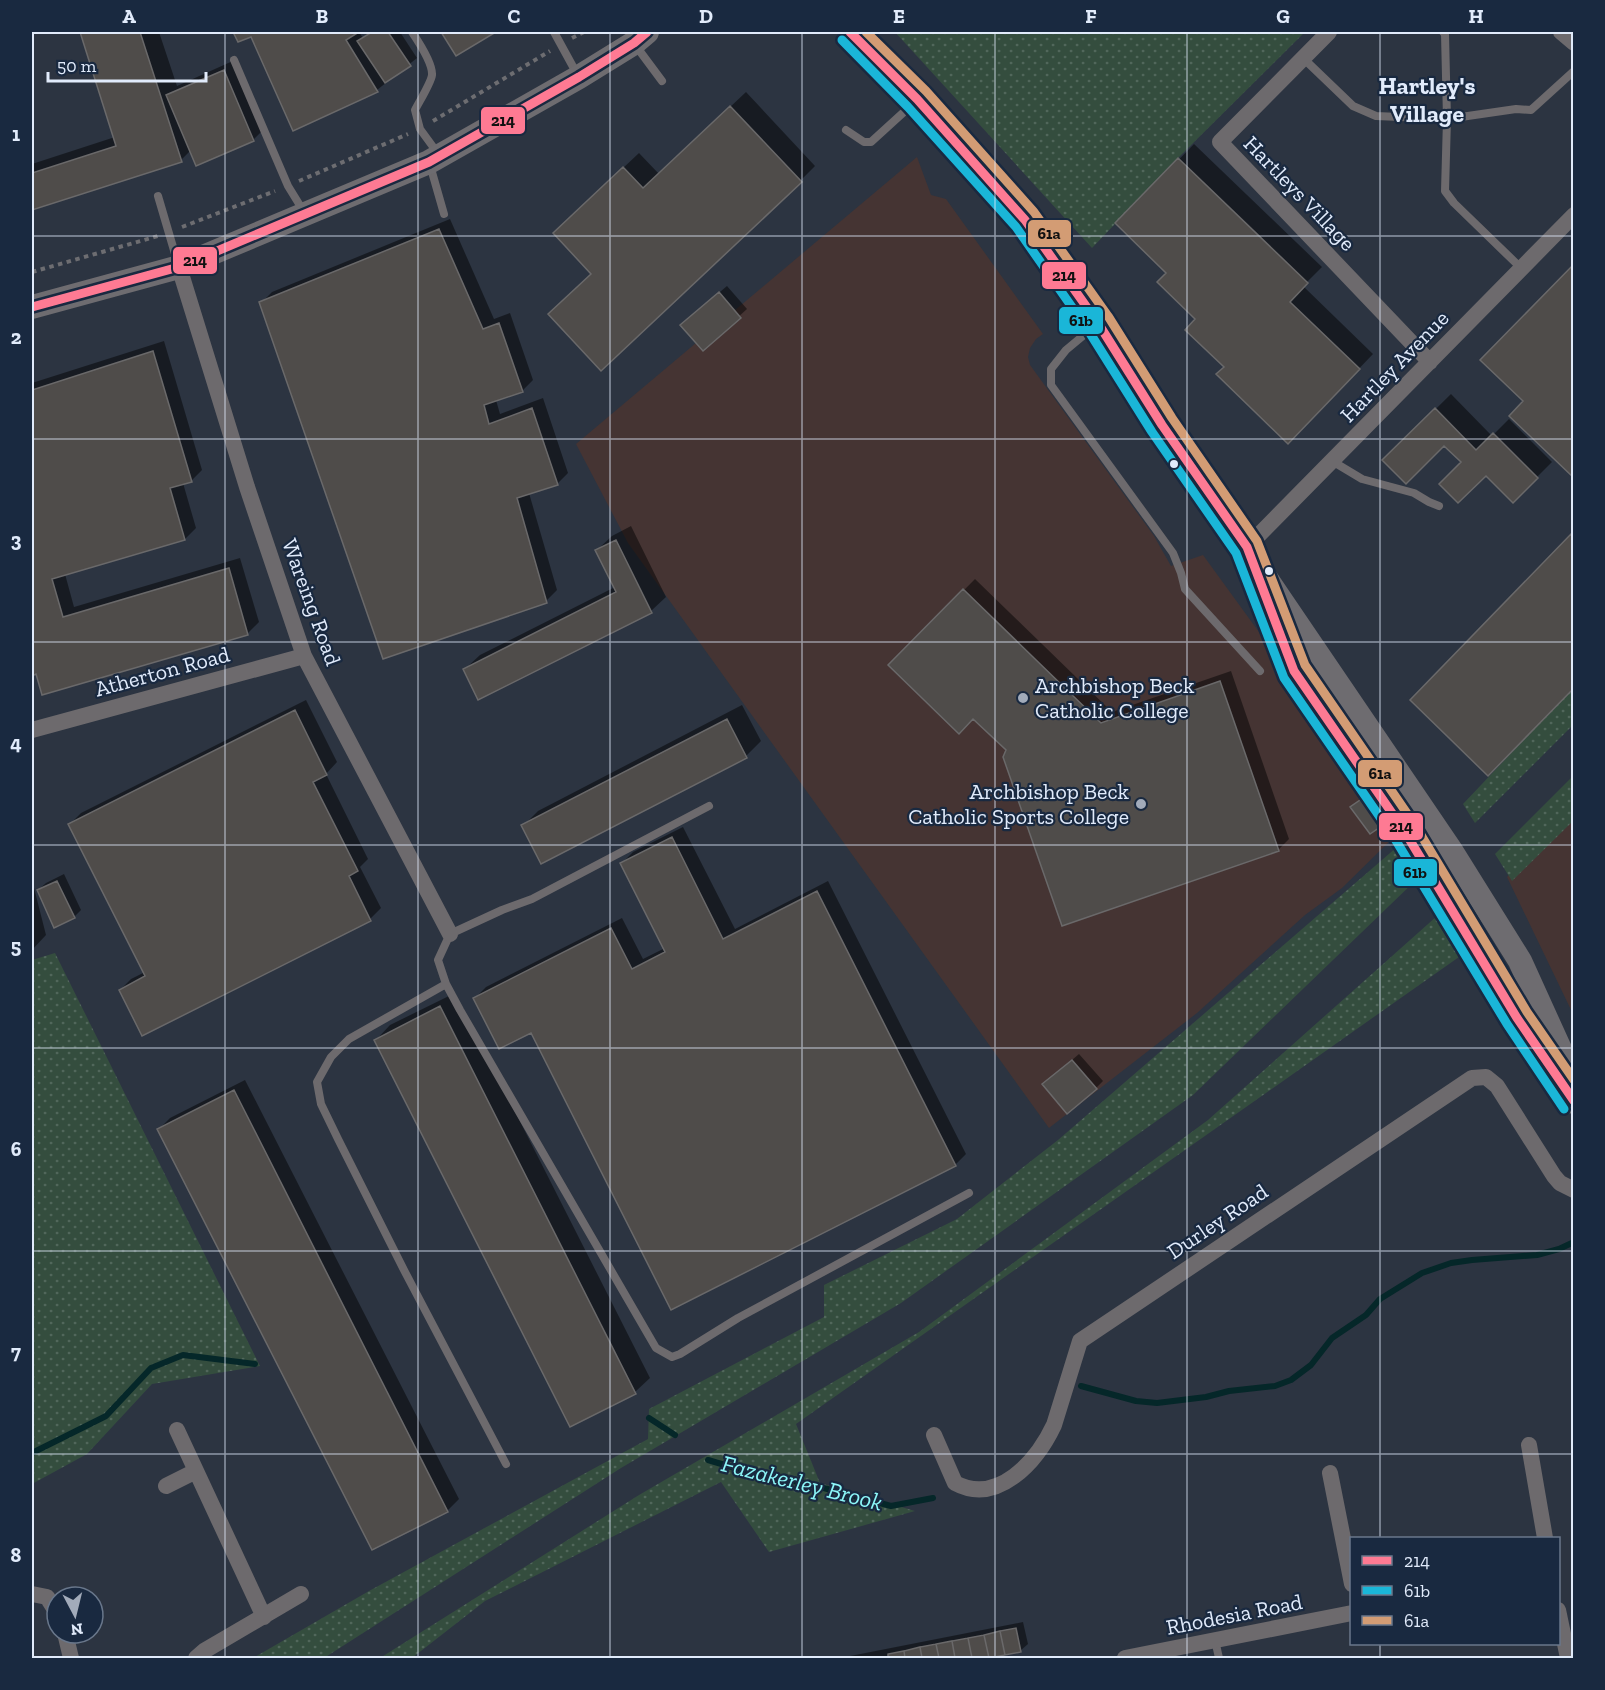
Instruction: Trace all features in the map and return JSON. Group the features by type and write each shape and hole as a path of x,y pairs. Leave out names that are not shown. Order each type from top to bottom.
{"main road":[{"path":"850,32 917,99 1025,220 1098,323 1169,435 1247,547 1468,877 1520,961 1574,1080"},
{"path":"32,307 179,267 434,159 579,77 640,37"},
{"path":"1247,547 1294,670 1405,832 1517,1018 1574,1102"}],"street":[{"name":"Hartleys Village","path":"1329,32 1220,142 1430,362"},
{"path":"1561,32 1574,43"},
{"name":"Hartley Avenue","path":"1247,547 1574,215"},
{"name":"Wareing Road","path":"179,267 247,487 304,656 450,934"},
{"name":"Atherton Road","path":"32,730 304,656"},
{"name":"Durley Road","path":"934,1435 955,1484 971,1490 982,1490 993,1488 1006,1481 1031,1461 1048,1438 1080,1341 1472,1078 1486,1077 1497,1086 1554,1176 1560,1183 1574,1190"},
{"path":"177,1430 264,1617"},
{"path":"1528,1445 1545,1537"},
{"path":"166,1486 196,1471"},
{"path":"1330,1473 1350,1574"},
{"path":"196,1659 204,1651 301,1594"},
{"name":"Rhodesia Road","path":"1125,1659 1350,1613"},
{"path":"1560,1622 1566,1658"}],"lane":[{"path":"412,32 427,60 432,76 415,110 420,129 434,159 444,214"},
{"path":"554,32 579,77"},
{"path":"1443,32 1447,67 1445,191 1454,203 1521,268"},
{"path":"640,37 662,81"},
{"path":"1303,58 1353,106 1376,116 1447,119 1531,110 1574,71"},
{"path":"234,60 288,186 306,215"},
{"path":"846,130 864,142 872,142 917,99"},
{"path":"158,196 179,267"},
{"path":"1098,323 1066,350 1050,369 1051,385 1173,553 1185,589 1260,671"},
{"path":"1332,461 1362,479 1414,493 1439,506"},
{"path":"709,806 532,899 450,934 438,960 446,984 656,1348 672,1357 680,1354 738,1318 969,1193"},
{"path":"446,984 349,1039 331,1057 317,1082 321,1104 343,1149 506,1464"},
{"path":"1215,1640 1219,1659"}],"path":[{"path":"32,272 168,233 288,186 420,129 584,32"}],"shaded area":[{"name":"Archbishop Beck Catholic College","path":"917,157 931,195 946,199 1043,334 1030,348 1028,357 1030,365 1154,536 1171,566 1203,555 1402,829 1342,888 1305,915 1197,1013 1049,1128 628,543 576,444"},
{"path":"1573,813 1573,1014 1507,877"}],"green space":[{"path":"895,32 1305,32 1178,158 1092,248"},
{"path":"1573,688 1573,725 1475,823 1463,804"},
{"path":"1573,776 1573,821 1512,881 1495,854"},
{"path":"1397,847 1417,879 1193,1095 901,1303 621,1468 324,1658 253,1658 369,1591 648,1439 649,1409 824,1317 824,1285 957,1219 1058,1140"},
{"path":"1437,916 1459,957 796,1424 820,1483 915,1511 769,1552 721,1482 485,1601 412,1658 380,1658 639,1495 919,1332 1208,1120"},
{"path":"55,953 260,1366 152,1384 87,1454 32,1484 32,960"}],"building":[{"path":"80,32 140,32 182,162 32,210 32,173 116,146"},
{"path":"233,32 359,32 346,40 378,92 293,131 251,37 238,42"},
{"path":"372,32 388,32 411,66 385,83 357,41"},
{"path":"441,32 496,32 456,56"},
{"path":"224,70 254,141 196,166 166,95"},
{"path":"730,106 802,182 601,371 548,314 591,274 553,233 623,167 643,188"},
{"path":"1178,158 1308,283 1290,302 1360,369 1288,444 1216,374 1224,367 1185,330 1195,319 1157,282 1166,273 1115,223"},
{"path":"439,229 483,329 499,323 523,392 484,405 489,424 532,408 558,485 517,498 547,603 383,659 259,302"},
{"path":"1574,264 1574,478 1509,416 1523,401 1480,360"},
{"path":"719,292 741,318 703,351 680,325"},
{"path":"153,351 192,482 170,488 185,540 52,579 63,617 229,568 248,635 42,695 36,674 32,676 32,390"},
{"path":"1435,408 1476,450 1493,433 1538,478 1513,503 1486,476 1458,503 1439,484 1461,462 1444,446 1406,484 1382,460"},
{"path":"1571,534 1574,537 1574,688 1488,776 1410,700"},
{"path":"616,540 652,613 478,700 463,669 616,592 595,550"},
{"name":"Archbishop Beck Catholic Sports College","path":"963,589 1101,723 1220,681 1279,851 1062,926 1003,757 1006,750 973,719 959,734 888,665"},
{"path":"295,710 327,775 313,782 358,871 349,876 371,921 142,1036 119,990 145,976 68,824"},
{"path":"727,719 747,758 541,864 521,825"},
{"path":"1363,798 1383,825 1370,834 1350,807"},
{"path":"672,837 723,939 817,891 956,1166 671,1310 531,1033 499,1049 473,998 611,928 632,969 665,952 620,863"},
{"path":"57,881 75,918 54,928 37,890"},
{"path":"440,1006 636,1394 570,1427 374,1040"},
{"path":"1072,1060 1097,1089 1067,1114 1042,1084"},
{"path":"234,1090 448,1512 372,1550 157,1129"},
{"path":"1016,1628 1021,1652 1005,1655 1000,1631"},
{"path":"1000,1631 1005,1655 989,1658 984,1635"},
{"path":"984,1635 989,1658 972,1658 968,1638"},
{"path":"968,1638 972,1658 955,1658 952,1641"},
{"path":"952,1641 955,1658 939,1658 936,1644"},
{"path":"936,1644 939,1658 922,1658 920,1647"},
{"path":"920,1647 922,1658 905,1658 904,1651"},
{"path":"904,1651 905,1658 888,1658 888,1654"}],"waterway":[{"name":"Fazakerley Brook","path":"1081,1386 1136,1401 1157,1403 1275,1386 1291,1380 1311,1365 1332,1338 1366,1315 1380,1299 1422,1273 1451,1263 1537,1255 1574,1242"},
{"name":"Fazakerley Brook","path":"32,1453 106,1416 151,1368 183,1355 255,1364"},
{"name":"Fazakerley Brook","path":"649,1418 675,1435"},
{"name":"Fazakerley Brook","path":"708,1460 762,1476 805,1483 891,1506 933,1498"}],"transit line":[{"name":"214","path":"32,307 179,267 429,162 579,77 634,43 647,32"},
{"name":"214","path":"850,32 917,99 1025,220 1098,323 1162,425 1247,547 1294,671 1405,832 1517,1018 1574,1101"},
{"name":"61a","path":"866,32 926,91 1034,212 1108,316 1172,418 1257,541 1305,665 1415,825 1527,1012 1574,1080"},
{"name":"61b","path":"842,40 908,107 1016,227 1088,330 1152,432 1236,553 1284,678 1395,839 1507,1024 1564,1109"}],"place":[{"name":"Archbishop Beck Catholic College","path":"1023,698"},
{"name":"Archbishop Beck Catholic Sports College","path":"1141,804"}],"district":[{"name":"Hartley's Village","path":"1427,100"}]}
